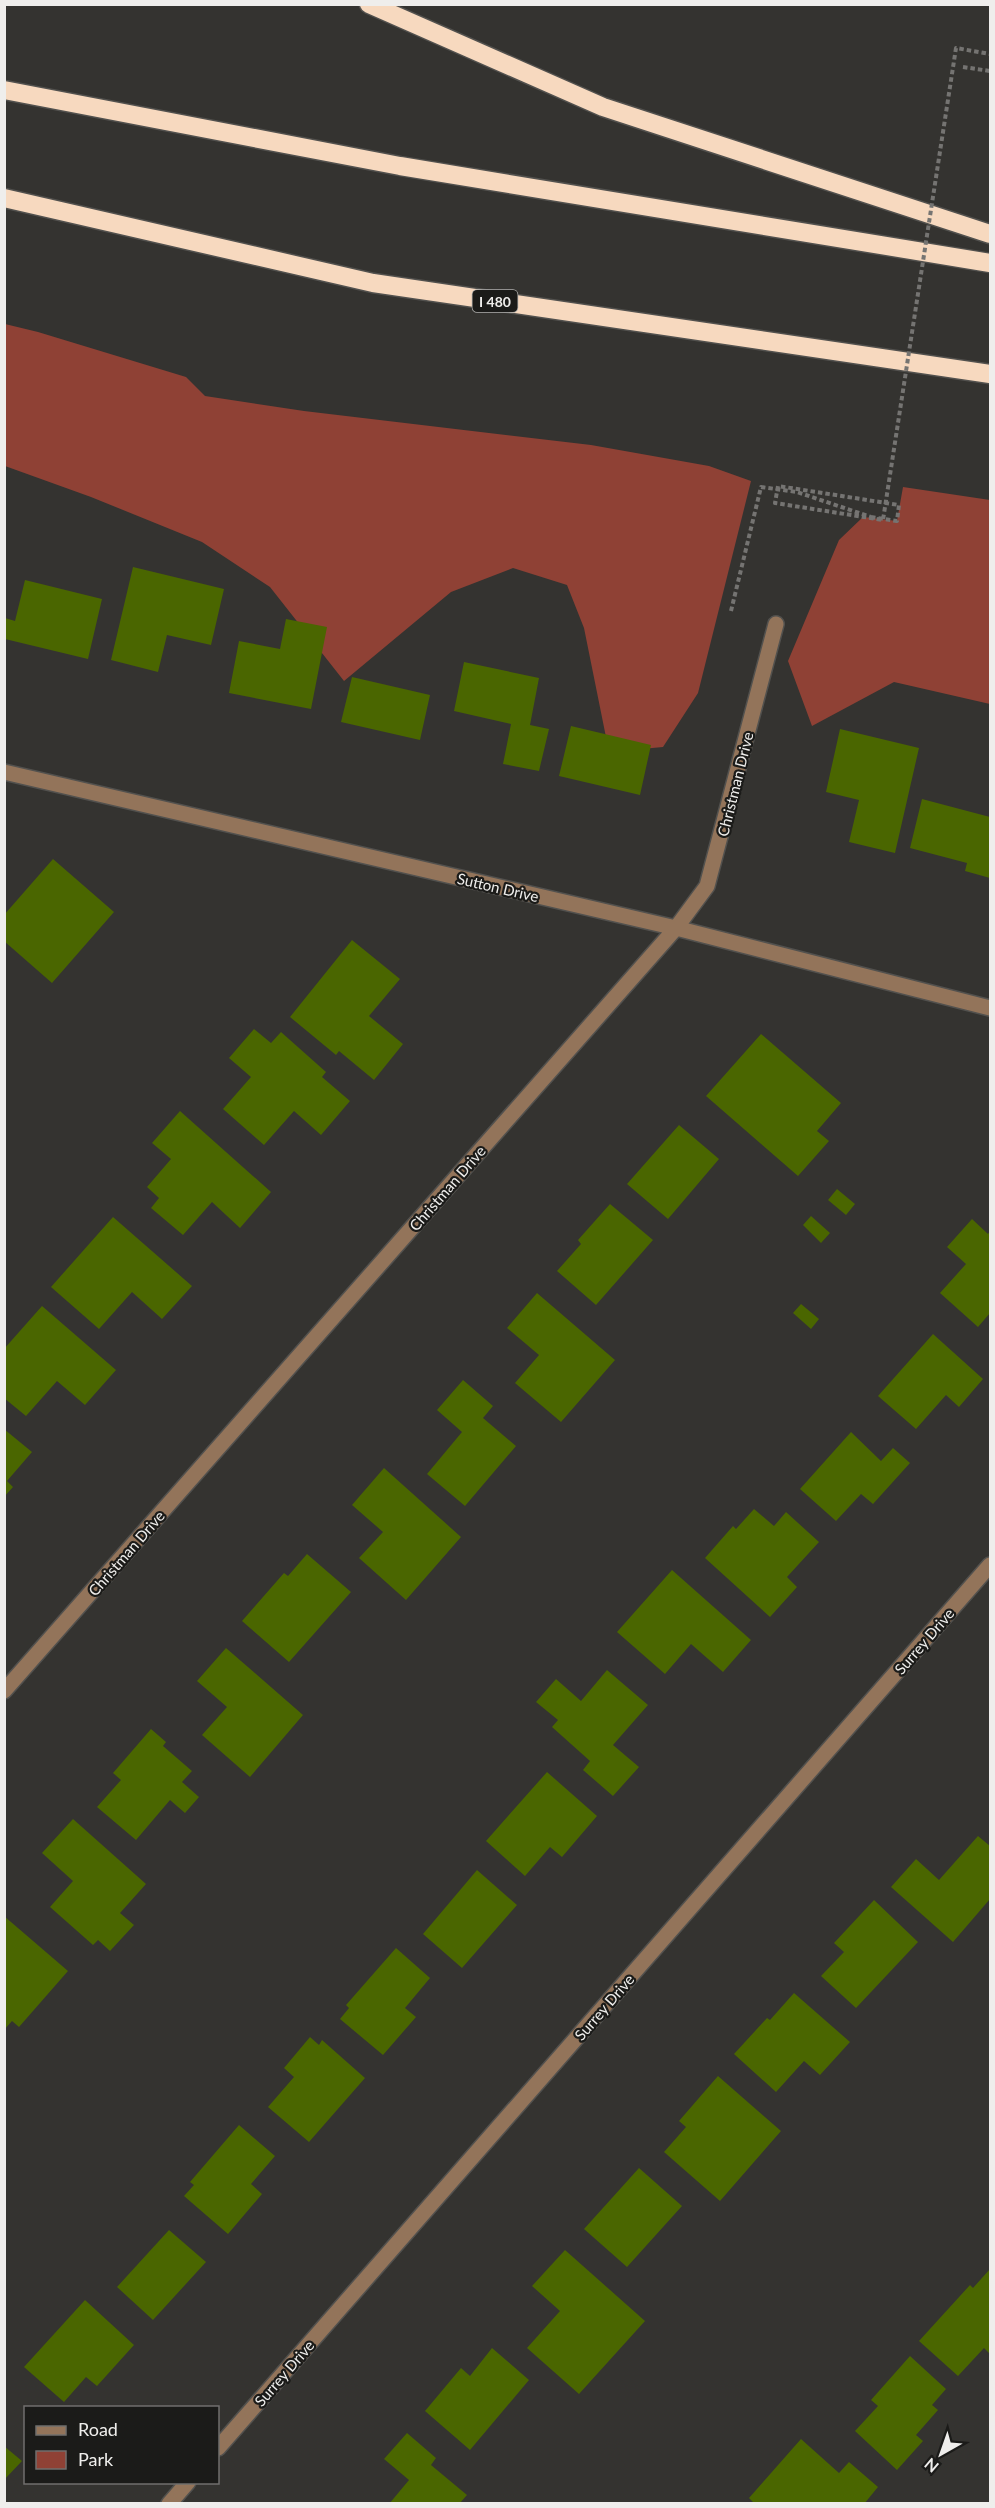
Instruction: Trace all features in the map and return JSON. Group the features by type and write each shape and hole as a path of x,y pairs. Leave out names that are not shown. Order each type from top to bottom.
{"highway":[{"path":"369,4 603,106 990,234"},
{"path":"4,90 400,166 990,262"},
{"name":"I 480","path":"4,198 373,283 990,374"}],"street":[{"name":"Christman Drive","path":"4,1691 676,928 706,886 776,624"},
{"name":"Sutton Drive","path":"4,772 676,928 990,1008"},
{"name":"Surrey Drive","path":"219,2447 990,1565"},
{"path":"169,2504 186,2484"}],"path":[{"path":"731,611 761,487 797,492 871,517 879,518 888,520 897,521 899,505 888,503 877,502 778,486 775,503 883,520 885,508 887,496 889,485 956,48 990,54"},
{"path":"963,67 990,71"}],"green space":[{"path":"5,324 186,377 205,396 304,411 591,445 709,466 751,481 698,693 663,747 609,752 584,628 567,585 513,568 451,592 344,681 270,587 202,542 91,497 5,466"},
{"path":"903,487 990,500 990,704 894,682 812,726 788,661 839,540 863,517 897,521"}],"building":[{"path":"133,567 224,589 211,645 167,635 158,672 111,660"},
{"path":"25,580 102,599 88,659 5,639 5,618 15,621"},
{"path":"286,619 327,627 311,709 229,693 239,641 280,649"},
{"path":"464,662 539,678 530,725 549,729 539,771 503,764 511,724 454,711"},
{"path":"352,677 430,695 420,740 341,722"},
{"path":"571,726 651,745 640,795 559,776"},
{"path":"840,729 919,748 895,853 849,842 859,800 826,792"},
{"path":"922,799 990,817 990,878 965,871 967,863 910,848"},
{"path":"53,859 114,912 52,983 4,941 4,915"},
{"path":"352,940 400,979 369,1016 403,1044 374,1080 339,1051 336,1055 290,1017"},
{"path":"254,1029 271,1043 281,1032 326,1072 322,1077 350,1101 321,1135 294,1111 264,1145 223,1109 251,1077 229,1058"},
{"path":"761,1034 841,1103 817,1131 829,1141 798,1176 706,1096"},
{"path":"180,1111 271,1192 240,1228 212,1202 183,1235 151,1208 159,1198 147,1187 171,1159 152,1143"},
{"path":"679,1125 719,1159 668,1219 627,1184"},
{"path":"837,1189 855,1204 846,1215 828,1200"},
{"path":"610,1204 653,1240 596,1305 557,1271 581,1244 578,1240"},
{"path":"811,1216 830,1233 821,1243 803,1225"},
{"path":"113,1217 192,1286 162,1319 132,1292 99,1329 51,1287"},
{"path":"972,1219 988,1234 990,1231 990,1313 978,1327 940,1293 966,1264 947,1247"},
{"path":"537,1293 615,1360 561,1422 515,1383 539,1355 507,1328"},
{"path":"801,1304 819,1319 811,1329 793,1313"},
{"path":"42,1306 116,1370 85,1405 57,1381 26,1416 4,1398 4,1349"},
{"path":"933,1334 983,1379 959,1407 946,1395 916,1429 878,1396"},
{"path":"463,1380 493,1406 483,1418 516,1446 465,1506 427,1474 462,1432 437,1410"},
{"path":"4,1429 32,1452 7,1481 13,1487 4,1497"},
{"path":"851,1432 881,1461 893,1448 910,1463 873,1504 861,1494 836,1521 800,1489"},
{"path":"384,1468 461,1537 406,1600 359,1558 383,1532 352,1505"},
{"path":"754,1509 774,1526 786,1512 819,1542 787,1577 797,1587 770,1617 705,1558 733,1526 736,1529"},
{"path":"307,1554 351,1592 289,1662 242,1621 284,1573 288,1576"},
{"path":"672,1570 751,1640 723,1672 691,1644 665,1674 617,1632"},
{"path":"226,1648 303,1715 250,1777 202,1735 227,1707 197,1681"},
{"path":"607,1670 648,1705 613,1745 639,1767 613,1796 583,1770 590,1761 552,1727 558,1720 536,1702 556,1679 581,1701"},
{"path":"151,1729 166,1742 163,1746 192,1771 182,1782 199,1797 185,1813 170,1800 136,1840 97,1807 121,1780 113,1773"},
{"path":"547,1772 597,1816 562,1857 550,1847 525,1876 486,1841"},
{"path":"73,1819 146,1884 120,1913 134,1925 110,1951 98,1940 93,1945 50,1907 73,1881 42,1853"},
{"path":"978,1836 990,1846 990,1899 953,1942 891,1887 916,1859 939,1880"},
{"path":"477,1870 517,1905 462,1968 423,1934"},
{"path":"874,1900 918,1942 856,2008 821,1976 844,1952 834,1943"},
{"path":"4,1916 68,1971 19,2027 12,2021 4,2030"},
{"path":"396,1948 430,1978 405,2008 416,2017 383,2055 340,2019 349,2008 346,2005"},
{"path":"794,1993 850,2042 820,2075 804,2061 776,2092 734,2054 767,2018 770,2020"},
{"path":"310,2037 319,2045 322,2040 365,2078 309,2142 268,2107 294,2077 284,2068"},
{"path":"718,2076 781,2131 720,2201 664,2152 686,2127 679,2121"},
{"path":"239,2125 275,2156 251,2184 262,2194 228,2234 184,2196 194,2185 190,2182"},
{"path":"639,2168 682,2206 627,2267 584,2229"},
{"path":"169,2230 206,2262 153,2320 117,2287"},
{"path":"565,2250 645,2321 579,2394 527,2348 560,2311 532,2286"},
{"path":"990,2269 990,2354 984,2348 958,2376 919,2341 970,2285 973,2288"},
{"path":"85,2300 134,2345 97,2386 86,2377 64,2402 24,2367"},
{"path":"492,2348 529,2380 470,2450 425,2411 461,2368 470,2376"},
{"path":"910,2356 946,2389 932,2405 938,2410 916,2435 923,2441 897,2470 855,2431 878,2406 871,2400"},
{"path":"407,2433 436,2458 431,2465 467,2495 459,2504 389,2504 409,2480 384,2459"},
{"path":"801,2439 839,2473 849,2462 878,2487 864,2504 755,2504 749,2498"},
{"path":"4,2446 22,2461 4,2480"}]}
